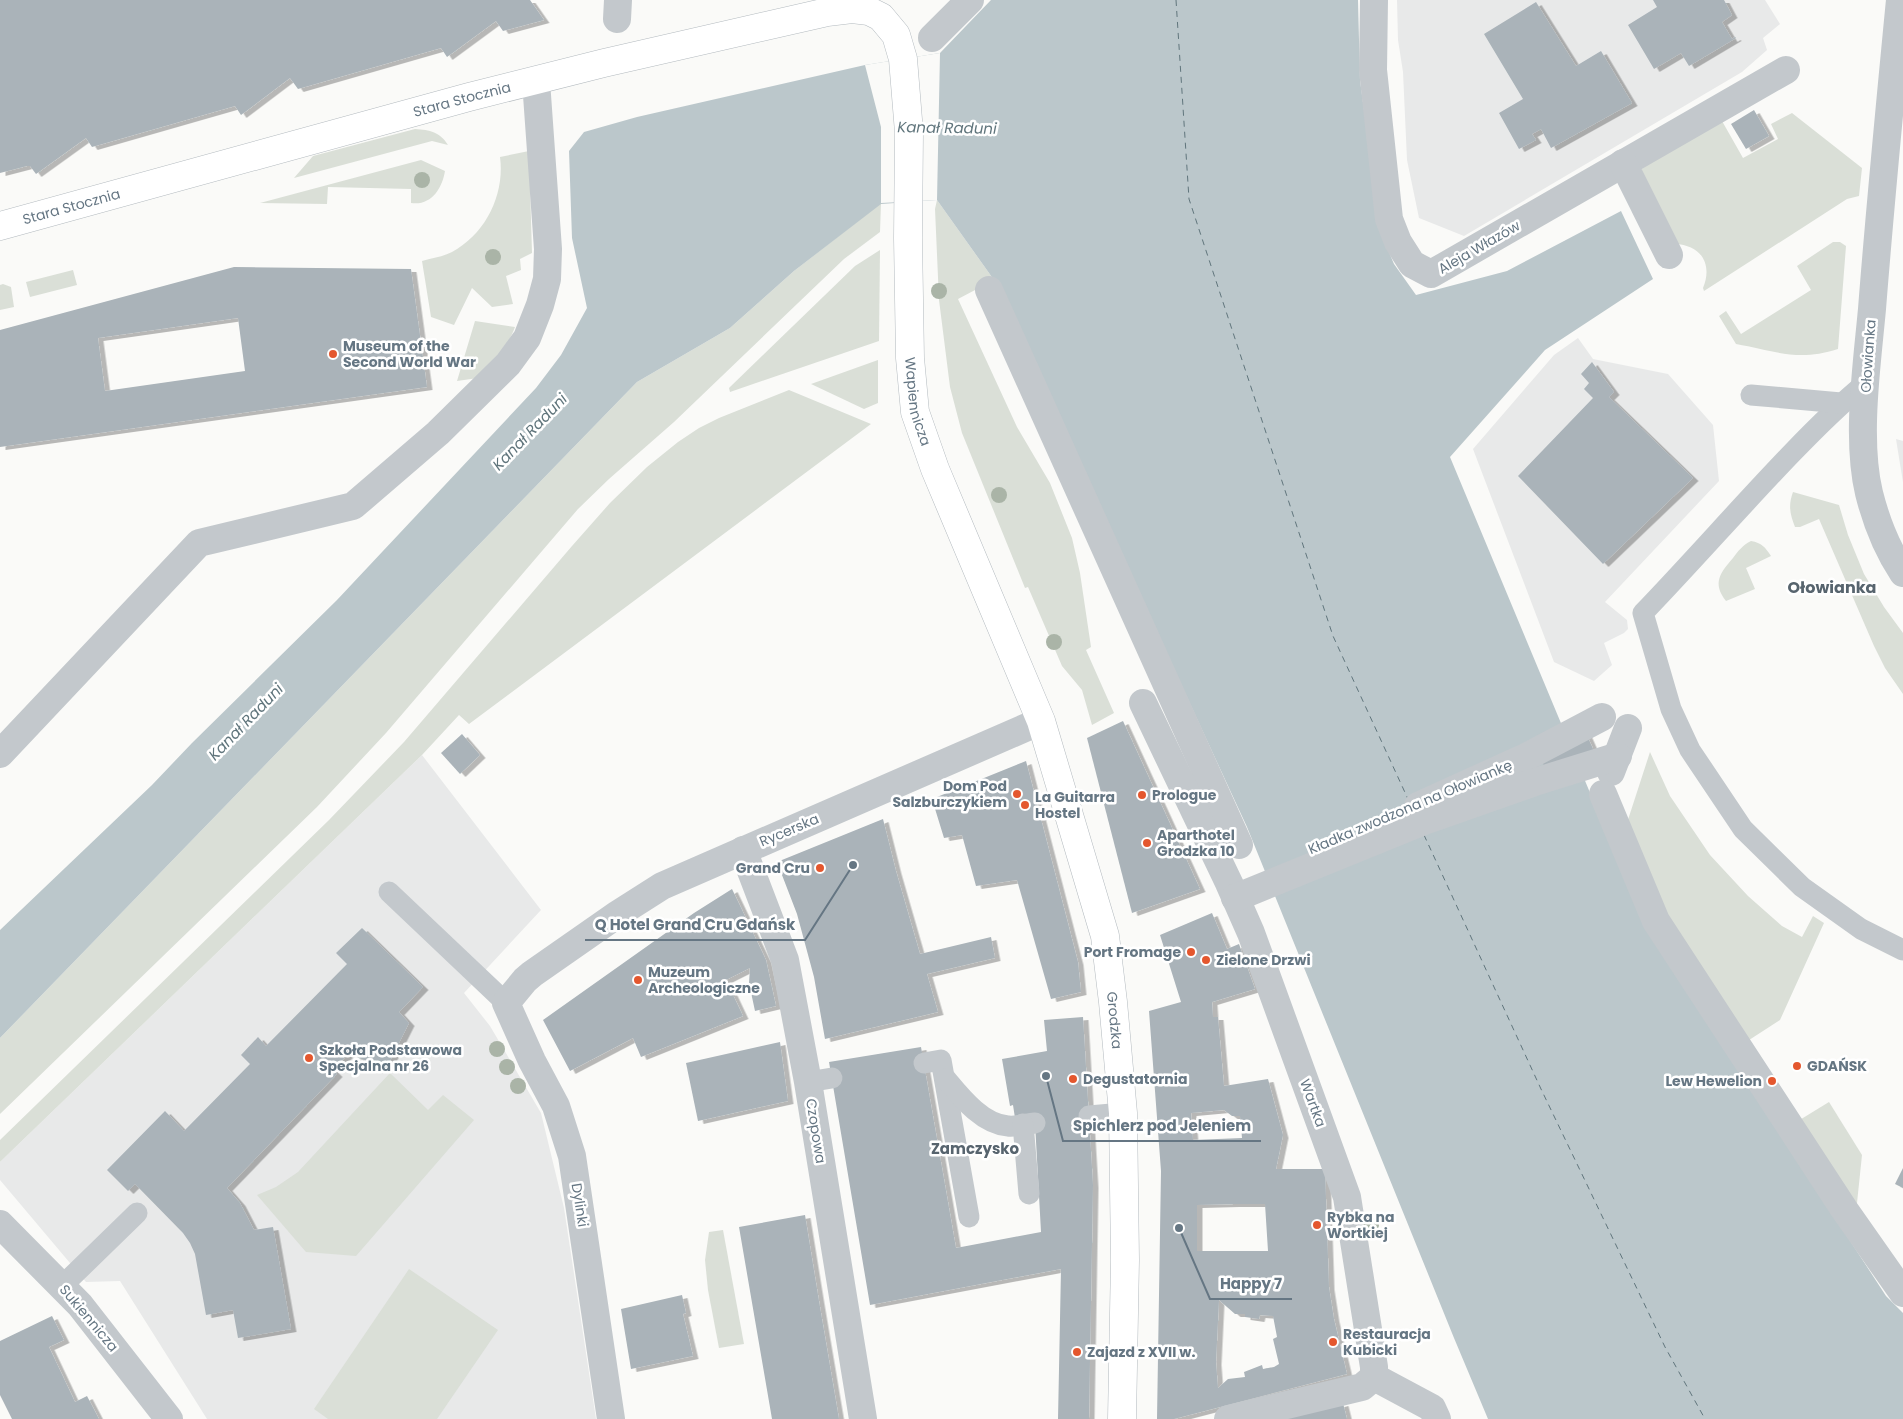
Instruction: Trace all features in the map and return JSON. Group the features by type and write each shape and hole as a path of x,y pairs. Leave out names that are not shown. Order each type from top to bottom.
{"street":[{"path":"932,38 970,0"},
{"name":"Aleja Włazów","path":"1374,0 1373,70 1389,219 1398,242 1412,264 1431,274 1786,70"},
{"name":"Ołowianka","path":"1900,0 1895,142 1877,252 1866,383 1864,446 1869,492 1880,528 1903,573"},
{"name":"Stara Stocznia","path":"0,226 469,97 825,6 869,11 882,17 896,35 903,59"},
{"name":"Wapiennicza","path":"903,59 909,132 910,358 915,412 935,469 1041,721"},
{"path":"0,754 199,543 353,506 438,433 508,364 527,338 540,306 547,279 548,240 536,81"},
{"path":"1623,163 1669,255"},
{"path":"989,290 1078,492 1159,664 1239,845"},
{"name":"Wartka","path":"1143,703 1238,888 1251,933 1348,1197 1362,1281 1374,1377"},
{"name":"Kładka zwodzona na Ołowiankę","path":"1593,719 1632,726 1608,772 1535,782 1238,888 1526,757 1593,719"},
{"name":"Rycerska","path":"506,1003 532,974 662,886 1041,721"},
{"name":"Grodzka","path":"1041,721 1105,936 1113,1002 1123,1113 1125,1260 1122,1419"},
{"path":"1608,772 1656,921 1844,1209 1903,1293"},
{"name":"Czopowa","path":"743,850 785,960 820,1080 863,1419"},
{"name":"Dylinki","path":"506,1003 532,1061 556,1106 572,1156 611,1419"},
{"name":"Sukiennicza","path":"0,1224 80,1305 169,1419"},
{"path":"1228,1419 1362,1387 1374,1377 1432,1408 1437,1419"}],"lane":[{"path":"1866,383 1840,403 1760,486 1643,614 1671,709 1690,750 1744,830 1802,886 1861,930 1903,950"},
{"path":"1751,395 1840,403"},
{"path":"389,892 506,1003"},
{"path":"924,1063 941,1060 946,1078 969,1217"},
{"path":"946,1078 959,1095 980,1114 994,1122 1008,1126 1029,1124 1029,1194"},
{"path":"1089,1116 1123,1113"},
{"path":"62,1286 137,1213"}],"shaded area":[{"path":"1397,0 1765,0 1780,24 1763,38 1767,50 1742,72 1464,236 1419,218 1407,160"},
{"path":"1792,113 1862,168 1859,196 1847,199 1704,291 1706,271 1702,257 1692,248 1675,244 1641,172 1643,166 1722,121 1743,158 1778,139 1771,124"},
{"path":"415,129 434,132 442,137 448,145 432,141 294,178 313,156"},
{"path":"529,151 532,253 520,259 521,270 506,276 513,304 492,307 472,288 454,325 431,317 422,261 452,252 475,235 491,212 496,199 501,171 500,157"},
{"path":"421,160 445,171 438,190 430,199 424,202 411,203 411,189 328,187 327,204 260,203"},
{"path":"937,200 994,280 958,299 1017,427 1050,483 1072,538 1080,573 1091,647 1086,650 1114,713 1092,725 1082,690 1062,666 1028,587 1025,588 962,433 950,387 939,300 935,209"},
{"path":"881,203 880,232 844,259 674,422 578,509 386,733 317,807 0,1114 0,1038 637,382 730,328 794,271"},
{"path":"1833,242 1840,242 1846,246 1838,349 1811,355 1798,355 1736,344 1719,316 1726,311 1741,334 1811,290 1797,266"},
{"path":"880,250 879,341 730,392 729,388 855,266"},
{"path":"73,270 77,285 30,297 26,282"},
{"path":"3,284 11,287 14,307 0,310 0,285"},
{"path":"475,321 515,327 504,348 478,378 457,381"},
{"path":"1578,338 1593,359 1668,374 1713,425 1719,481 1605,602 1627,620 1628,629 1604,643 1612,665 1594,681 1554,662 1473,449 1554,355"},
{"path":"878,360 878,403 864,409 811,384"},
{"path":"789,390 871,424 469,724 459,715 422,755 0,1162 0,1140 329,820 404,742 610,503 647,467 699,428"},
{"path":"1896,439 1903,441 1903,482 1900,464"},
{"path":"1793,492 1839,505 1848,535 1864,574 1884,607 1903,633 1903,694 1885,668 1874,646 1819,519 1800,527 1795,527 1790,510"},
{"path":"1751,541 1763,546 1771,556 1746,568 1755,589 1726,601 1719,589 1721,573 1739,551"},
{"path":"1650,752 1670,796 1710,855 1748,896 1782,926 1802,937 1813,916 1824,923 1780,1020 1746,1042 1659,913 1625,829"},
{"name":"Szkoła Podstawowa Specjalna nr 26","path":"422,755 541,910 464,993 490,1026 541,1113 564,1208 596,1419 207,1419 120,1281 86,1282 0,1180 0,1162"},
{"path":"390,1073 428,1110 443,1095 474,1120 356,1256 306,1252 257,1195 276,1187 298,1172"},
{"path":"1829,1102 1862,1155 1855,1209 1798,1121"},
{"path":"723,1230 744,1344 719,1348 708,1290 705,1260 709,1232"},
{"path":"409,1269 498,1330 437,1419 328,1419 314,1409"}],"water":[{"name":"Kanał Raduni","path":"991,0 1358,0 1360,80 1380,231 1394,264 1416,295 1507,271 1621,211 1653,279 1545,350 1450,457 1646,927 1886,1296 1903,1313 1903,1419 1488,1419 1247,827 994,280 937,200 881,204 794,271 730,328 637,382 0,1038 0,930 152,785 337,600 536,388 561,355 587,308 572,238 569,151 584,132 637,117 865,65 940,53"}],"pier":[{"path":"940,53 937,200 881,203 881,127 865,65"}],"building":[{"path":"0,0 530,0 544,20 503,31 496,21 447,57 441,48 298,89 290,78 241,115 235,106 92,147 86,138 36,174 30,166 0,173"},
{"path":"1653,0 1724,0 1732,15 1722,22 1732,39 1736,38 1689,66 1681,53 1654,69 1628,25 1657,7"},
{"path":"1536,2 1576,66 1601,51 1632,103 1551,148 1541,129 1532,134 1536,140 1519,149 1499,113 1523,99 1484,34"},
{"path":"1754,110 1769,136 1746,149 1731,124"},
{"name":"Museum of the Second World War","path":"234,267 411,269 427,387 0,447 0,330","holes":["238,318 245,371 105,391 98,338"]},
{"path":"1592,362 1614,392 1609,397 1693,478 1603,564 1518,476 1593,398 1584,389 1589,383 1581,374"},
{"name":"Aparthotel Grodzka 10","path":"1123,721 1200,889 1132,913 1087,738"},
{"path":"1586,733 1597,758 1547,773 1541,759"},
{"path":"462,734 480,755 460,774 441,753"},
{"path":"1026,761 1078,962 1081,992 1051,999 1017,880 976,886 962,835 944,838 932,799"},
{"path":"883,819 920,954 991,937 995,958 927,974 938,1012 825,1039 814,977 797,914 777,862"},
{"path":"732,889 766,960 776,1006 755,1011 749,983 750,968 726,980 743,1016 641,1057 633,1038 570,1071 543,1020 694,913"},
{"path":"1212,913 1227,949 1239,944 1255,989 1212,1002 1213,1017 1218,1017 1224,1086 1268,1079 1283,1135 1276,1169 1325,1169 1329,1287 1334,1319 1347,1374 1174,1419 1157,1419 1161,1171 1149,1011 1181,1002 1160,935","holes":["1224,1110 1232,1116 1240,1116 1242,1138 1193,1140 1191,1113","1265,1204 1268,1251 1197,1251 1197,1205","1219,1300 1235,1314 1245,1314 1245,1317 1259,1319 1260,1315 1273,1316 1277,1337 1273,1339 1279,1364 1263,1369 1262,1365 1244,1372 1245,1377 1228,1379 1218,1388 1216,1362"]},
{"path":"362,928 423,987 399,1012 409,1023 386,1069 350,1052 333,1070 337,1074 227,1188 240,1203 254,1230 273,1227 291,1329 238,1338 233,1310 206,1315 195,1254 183,1233 135,1184 128,1191 107,1170 165,1111 184,1131 250,1064 241,1055 258,1037 266,1046 347,964 336,953"},
{"path":"1083,1017 1093,1185 1089,1419 1058,1419 1061,1269 870,1305 829,1062 921,1047 956,1248 1041,1232 1035,1123 1015,1118 1013,1105 1010,1106 1002,1059 1047,1051 1044,1020"},
{"path":"780,1042 788,1101 698,1121 686,1063"},
{"path":"1903,1168 1903,1188 1895,1184"},
{"path":"805,1215 839,1419 772,1419 739,1227"},
{"path":"682,1295 686,1313 683,1314 693,1356 631,1369 621,1309"},
{"path":"52,1316 64,1340 49,1347 75,1402 87,1396 99,1419 12,1419 0,1395 0,1341"},
{"path":"1343,1403 1347,1419 1280,1419"}],"ferry route":[{"path":"1176,0 1189,199 1333,636 1408,799"},
{"path":"1424,835 1541,1089 1665,1347 1705,1419"}],"place":[{"name":"Museum of the Second World War","path":"333,354"},
{"name":"Dom Pod Salzburczykiem","path":"1017,794"},
{"name":"Prologue","path":"1142,795"},
{"name":"La Guitarra Hostel","path":"1025,805"},
{"name":"Aparthotel Grodzka 10","path":"1147,843"},
{"name":"Q Hotel Grand Cru Gdańsk","path":"853,865"},
{"name":"Grand Cru","path":"820,868"},
{"name":"Port Fromage","path":"1191,952"},
{"name":"Zielone Drzwi","path":"1206,960"},
{"name":"Muzeum Archeologiczne","path":"638,980"},
{"name":"Szkoła Podstawowa Specjalna nr 26","path":"309,1058"},
{"name":"GDAŃSK","path":"1797,1066"},
{"name":"Spichlerz pod Jeleniem","path":"1046,1076"},
{"name":"Degustatornia","path":"1073,1079"},
{"name":"Lew Hewelion","path":"1772,1081"},
{"name":"Rybka na Wortkiej","path":"1317,1225"},
{"name":"Happy 7","path":"1179,1228"},
{"name":"Restauracja Kubicki","path":"1333,1342"},
{"name":"Zajazd z XVII w.","path":"1077,1352"}],"district":[{"name":"Ołowianka","path":"1832,587"},
{"name":"Zamczysko","path":"975,1149"}]}
